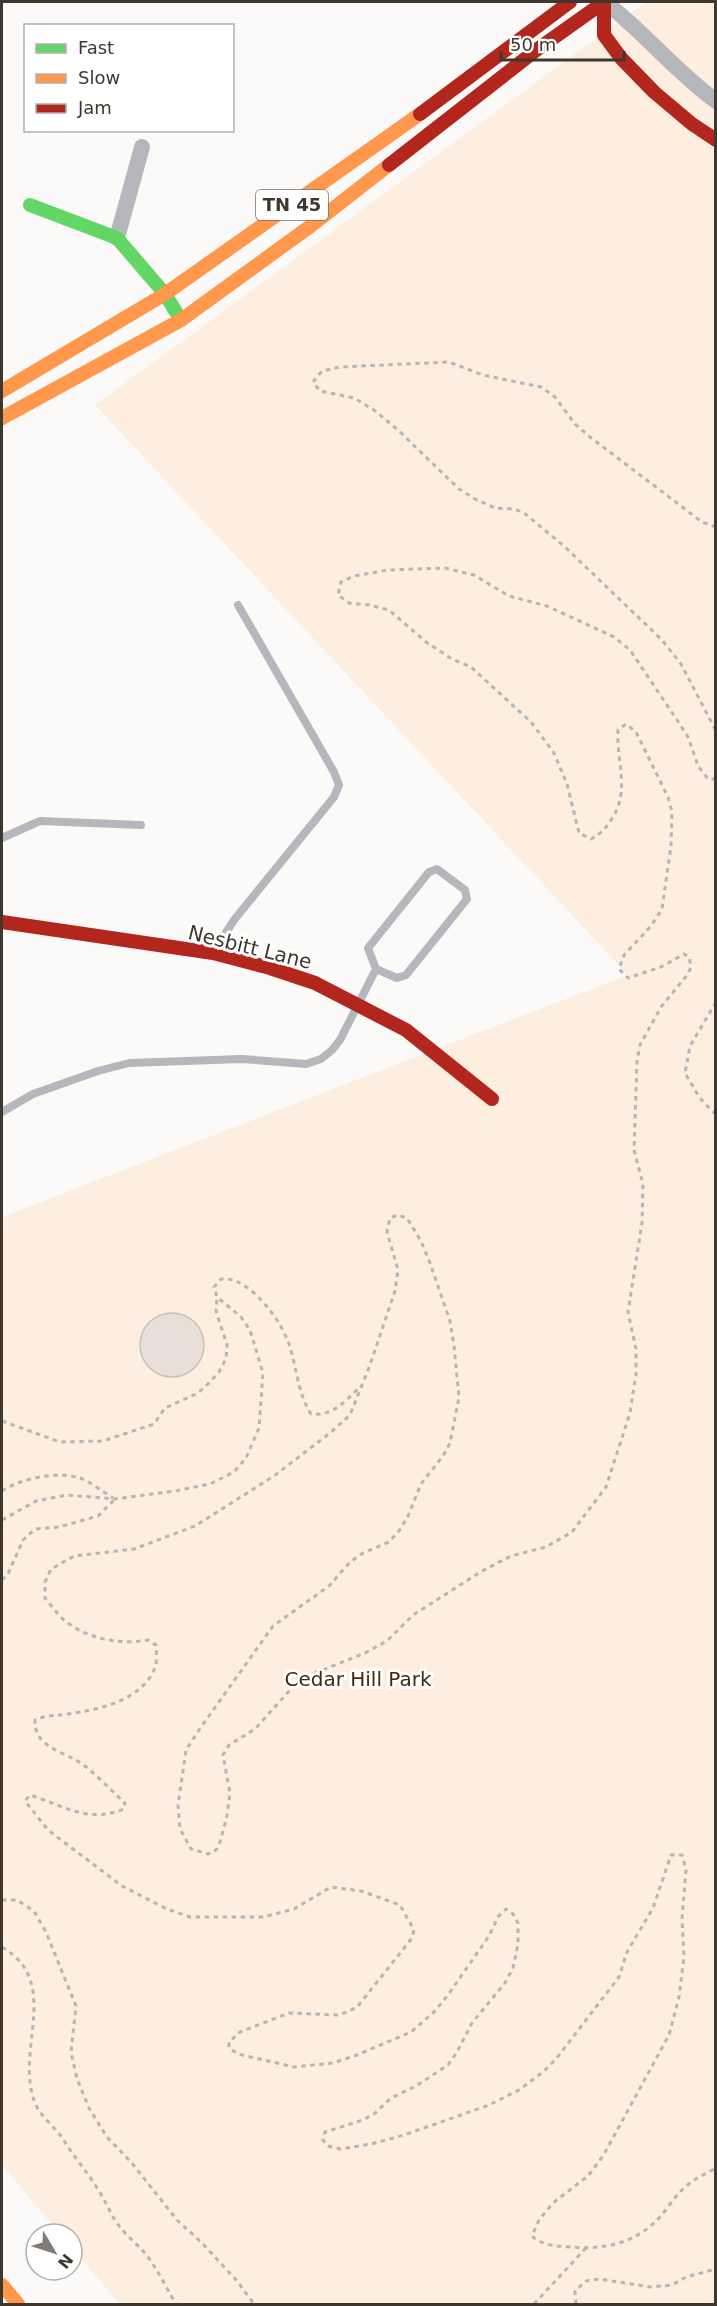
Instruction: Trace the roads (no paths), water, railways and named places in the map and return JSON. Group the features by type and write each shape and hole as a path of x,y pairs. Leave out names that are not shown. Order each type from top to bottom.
{"main road":[{"name":"TN 45","path":"6,412 165,294 378,145 570,2"},
{"name":"TN 45","path":"2,391 58,373 181,320 312,225 474,99 604,2"},
{"path":"604,2 604,35 621,57 654,92 716,140"},
{"path":"30,205 117,237 165,294 181,320"},
{"name":"Nesbitt Lane","path":"2,922 213,953 315,983 406,1030 492,1099"},
{"path":"2,2285 18,2304"}],"street":[{"path":"604,2 632,22 687,78 716,101"},
{"path":"117,237 142,147"}],"lane":[{"path":"462,82 474,99"},
{"path":"213,953 234,920 334,797 339,785 238,605"},
{"path":"2,837 40,821 141,825"},
{"path":"2,1112 33,1094 98,1071 129,1063 242,1059 306,1064 321,1059 339,1040 376,969 368,948 429,872 437,869 465,890 467,899 406,975 398,978 376,969"}],"park label":[{"name":"Cedar Hill Park","path":"358,1679"}]}
